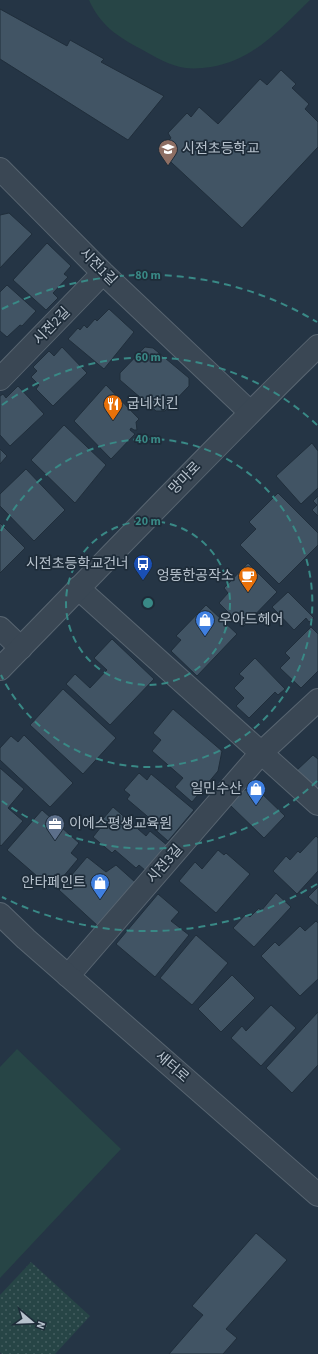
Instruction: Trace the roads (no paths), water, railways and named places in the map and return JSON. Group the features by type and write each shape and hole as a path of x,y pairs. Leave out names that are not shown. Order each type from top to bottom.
{"street":[{"name":"시전1길","path":"2,175 250,412"},
{"name":"시전2길","path":"0,379 103,273"},
{"name":"망마로","path":"0,669 250,412 318,346"},
{"path":"78,588 318,804"},
{"path":"0,628 21,648"},
{"name":"시전3길","path":"68,976 261,753 318,700"},
{"name":"새터로","path":"0,914 26,939 318,1195"}],"place":[{"name":"시전초등학교","path":"168,166"},
{"name":"굽네치킨","path":"113,421"},
{"name":"시전초등학교건너","path":"143,581"},
{"name":"엉뚱한공작소","path":"248,593"},
{"name":"우아드헤어","path":"205,637"},
{"name":"일민수산","path":"256,806"},
{"name":"이에스평생교육원","path":"55,841"},
{"name":"안타페인트","path":"100,900"}]}
